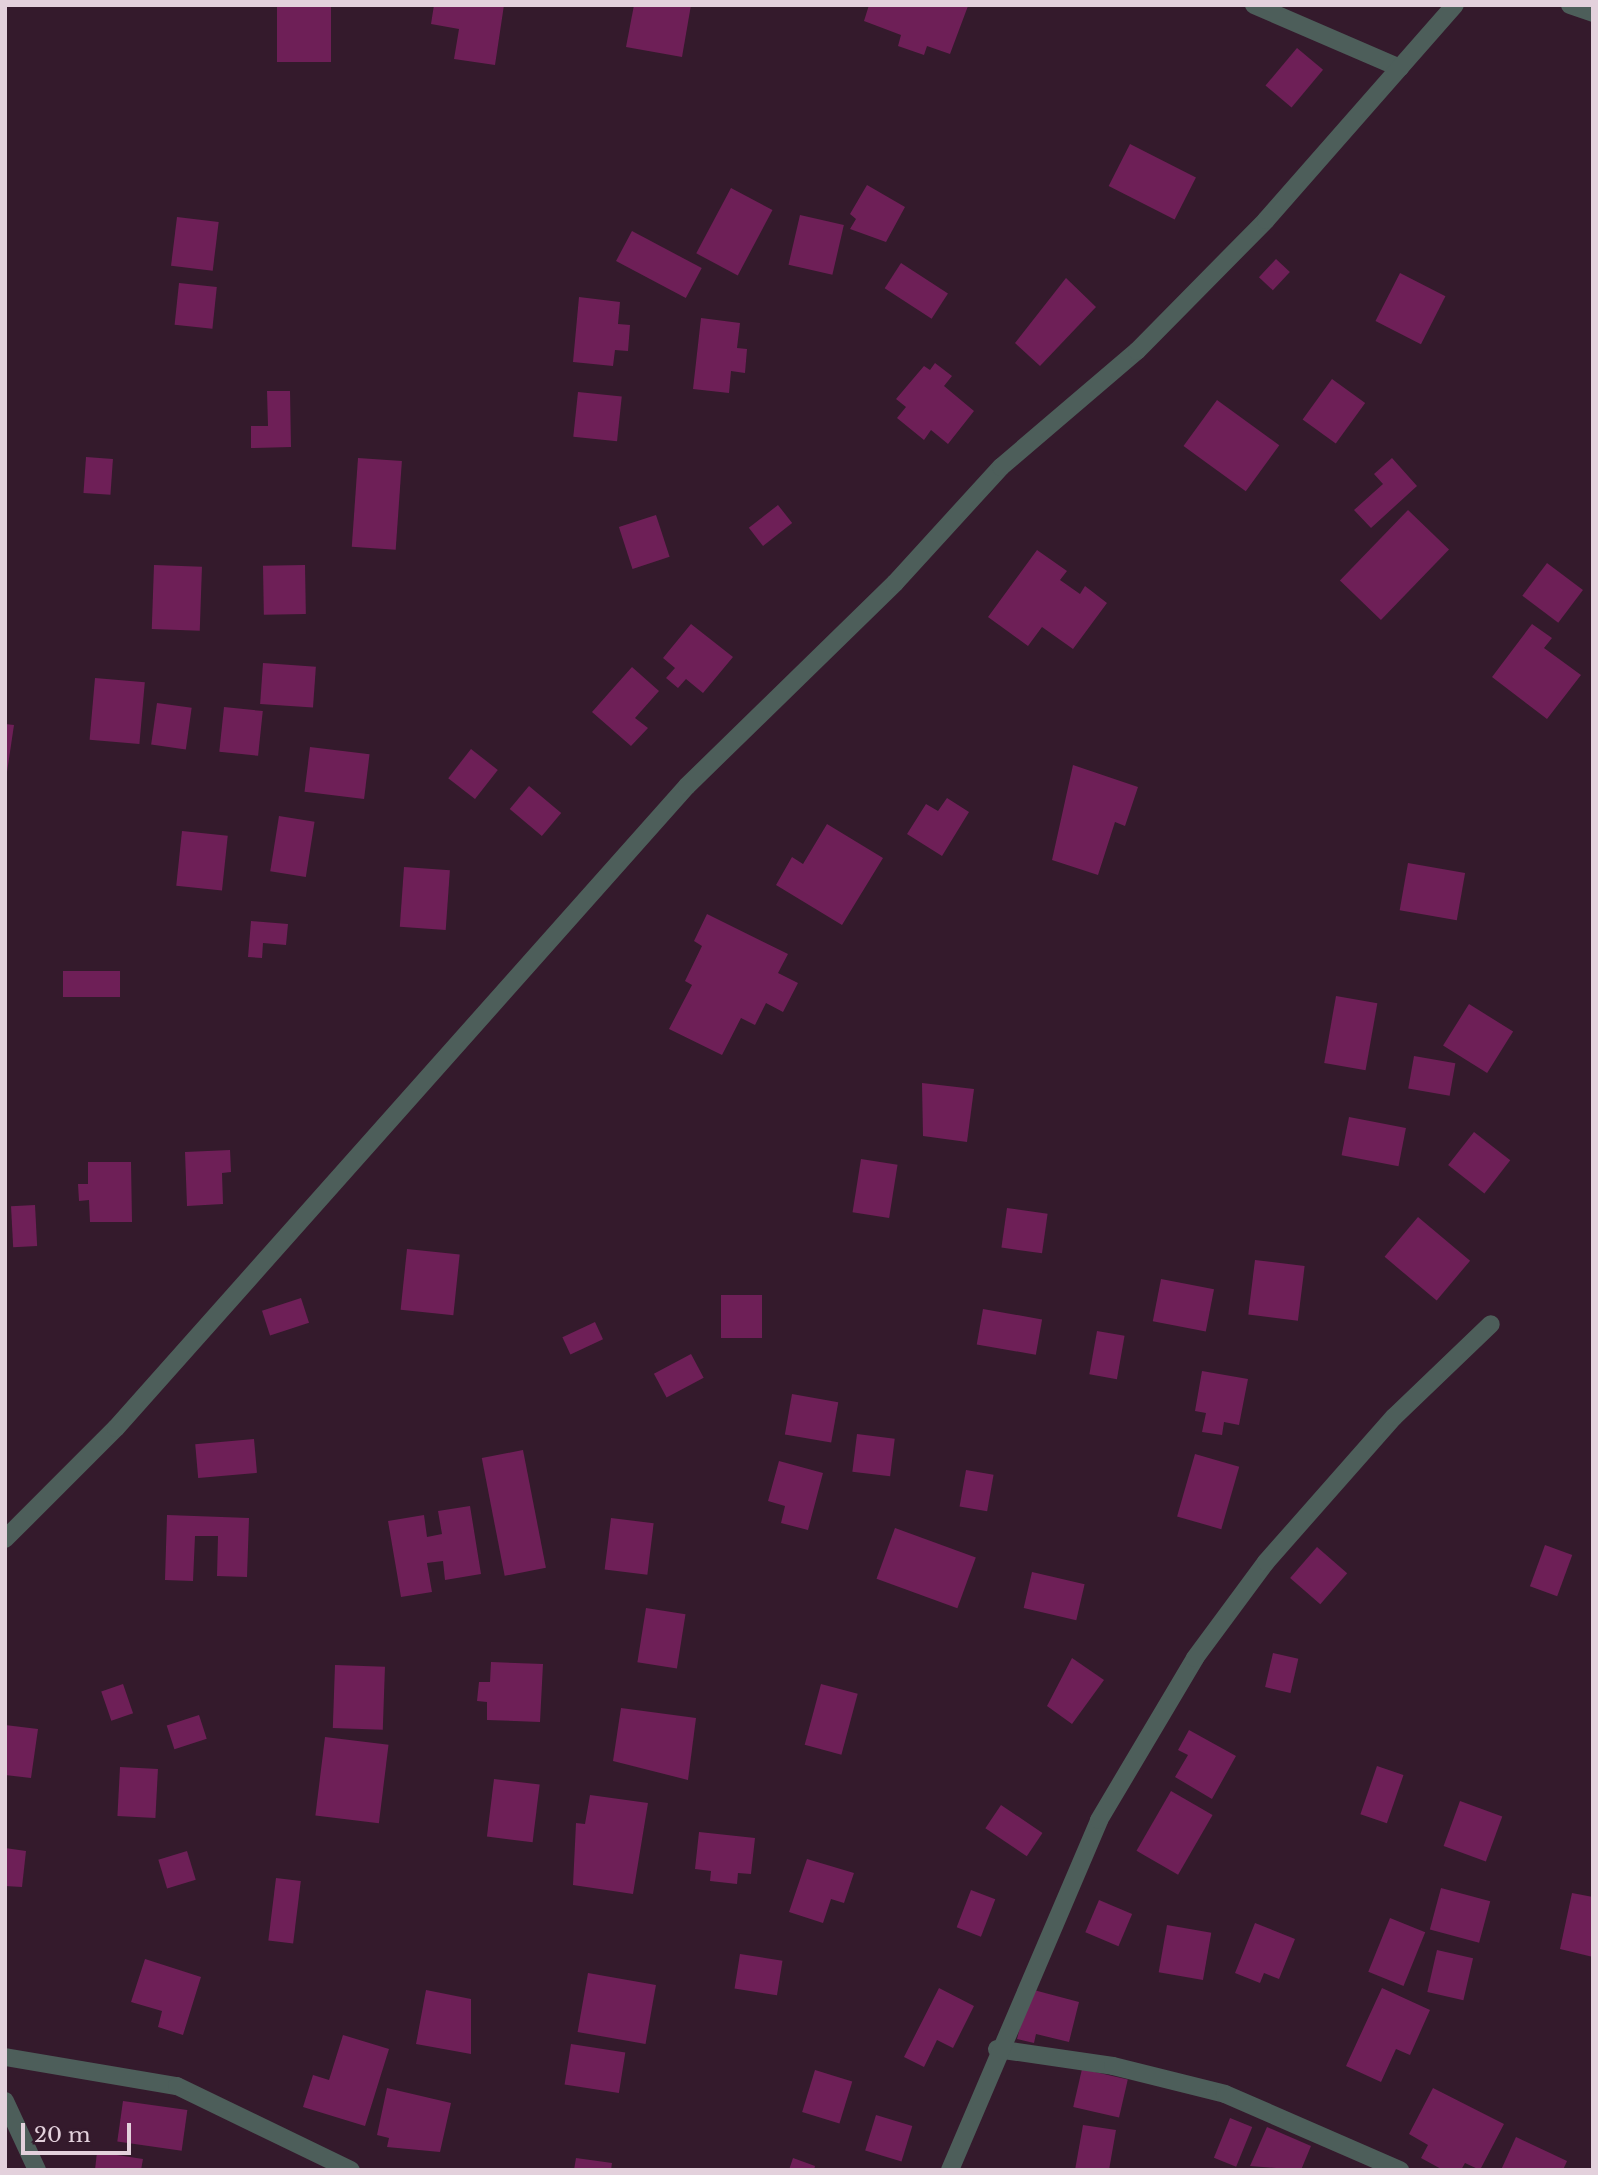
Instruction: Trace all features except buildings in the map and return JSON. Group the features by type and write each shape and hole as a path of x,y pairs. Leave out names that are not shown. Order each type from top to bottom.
{"street":[{"path":"1254,5 1400,68"},
{"path":"5,1539 116,1428 687,786 895,583 1001,467 1137,351 1266,220 1455,5"},
{"path":"1570,5 1593,13"},
{"path":"950,2170 996,2049 1099,1820 1195,1658 1266,1562 1394,1417 1491,1324"},
{"path":"996,2049 1113,2066 1225,2094 1400,2170"},
{"path":"5,2057 177,2086 351,2170"},
{"path":"5,2101 37,2170"}]}
